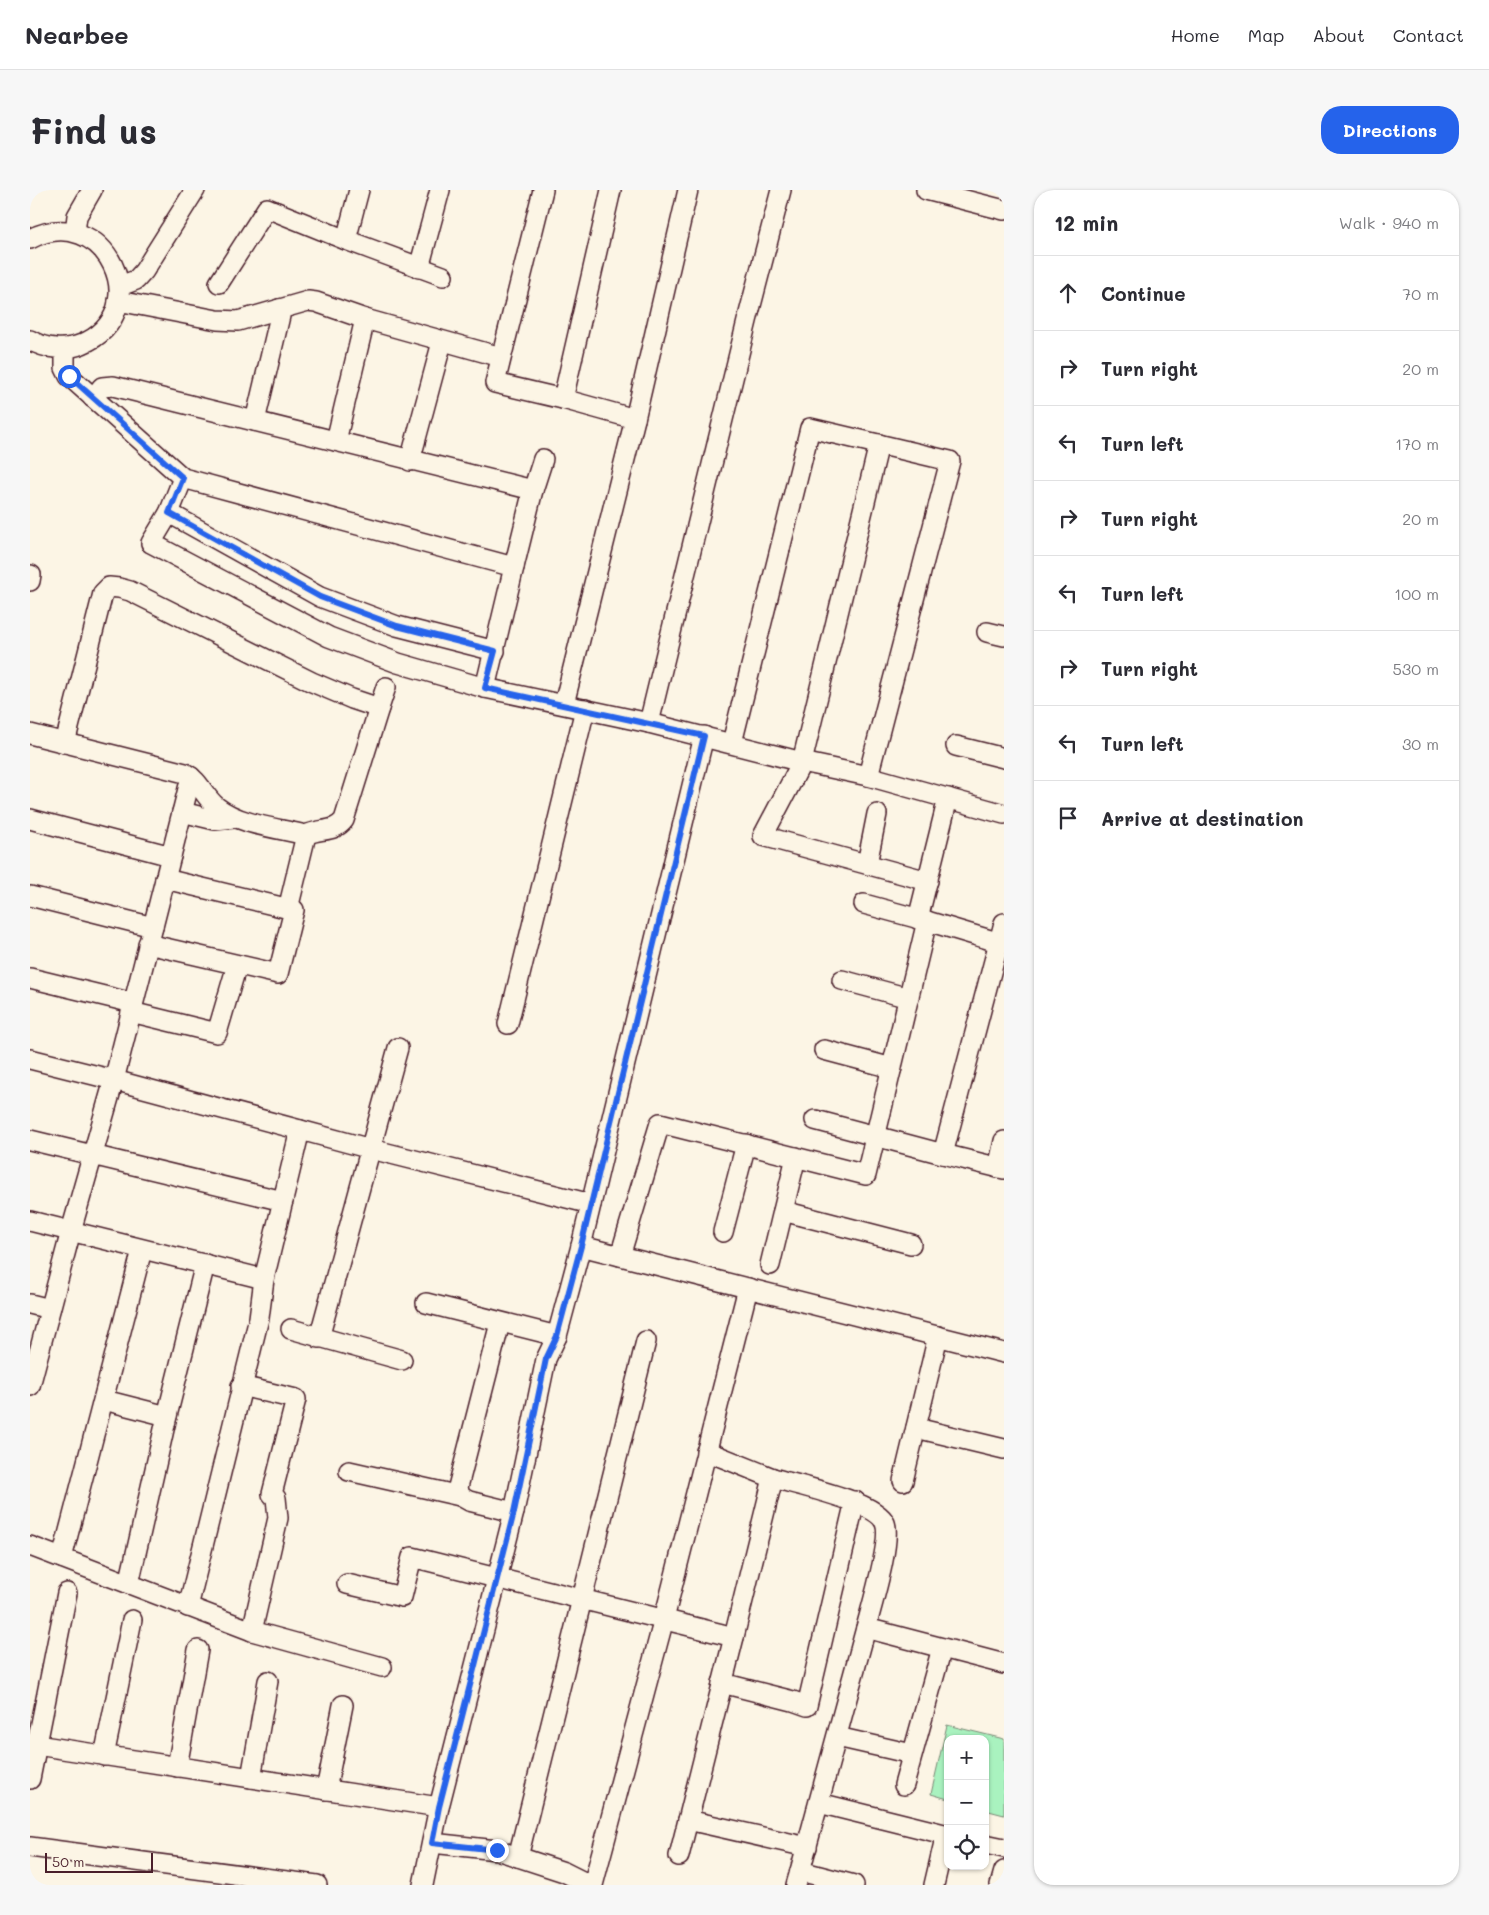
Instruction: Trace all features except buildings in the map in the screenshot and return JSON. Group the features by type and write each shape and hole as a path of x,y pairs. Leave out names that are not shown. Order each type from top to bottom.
{"street":[{"path":"75,232 77,216 92,190"},
{"path":"119,293 144,272 195,190"},
{"path":"346,240 359,190"},
{"path":"419,268 440,190"},
{"path":"543,190 495,384 563,399 635,419"},
{"path":"563,399 611,190"},
{"path":"564,704 635,419 688,190"},
{"path":"649,723 781,190"},
{"path":"926,190 1004,210"},
{"path":"219,284 267,208 443,276"},
{"path":"30,238 40,233 57,230 75,232 88,237 101,246 110,258 117,271 119,293 108,324 89,341 77,346 50,348 30,340"},
{"path":"119,293 218,320 238,321 308,301 316,302 442,342 501,357"},
{"path":"255,421 280,316 279,309"},
{"path":"336,441 366,319"},
{"path":"410,461 442,342"},
{"path":"65,348 65,368 69,376 183,478 514,566"},
{"path":"93,398 102,387 113,386 410,461 534,490"},
{"path":"732,743 810,428 950,461 868,776"},
{"path":"880,444 802,762 763,836 928,881"},
{"path":"485,688 514,566 543,459"},
{"path":"183,478 169,513 151,544 329,637 398,663 485,688 704,736 802,762 868,776 1004,814"},
{"path":"169,513 320,597 397,626 495,651"},
{"path":"65,743 103,593 110,588 130,591 312,682 379,708"},
{"path":"182,812 215,820 234,818 306,835 315,831 333,829 341,825 386,687"},
{"path":"508,1024 585,709"},
{"path":"30,734 182,772 191,777 213,804 234,818"},
{"path":"423,1885 439,1807 514,1512 546,1359 557,1336 581,1246 704,736"},
{"path":"956,746 1004,758"},
{"path":"30,1384 70,1231 114,1080 191,777"},
{"path":"620,1256 660,1123 866,1175 909,998 928,881 948,798"},
{"path":"866,864 877,814"},
{"path":"30,818 171,856"},
{"path":"288,909 306,835"},
{"path":"30,896 237,964 278,974 294,910 165,879"},
{"path":"864,904 1002,943"},
{"path":"943,1154 1002,943 1004,923"},
{"path":"30,978 216,1033 237,964"},
{"path":"842,980 909,998"},
{"path":"319,1338 398,1048"},
{"path":"824,1050 892,1068"},
{"path":"30,1060 114,1080 371,1149 591,1204"},
{"path":"814,1120 1001,1168 1004,1141"},
{"path":"188,1607 259,1318 264,1279 300,1130"},
{"path":"30,1140 283,1201"},
{"path":"723,1232 746,1144"},
{"path":"770,1265 796,1157"},
{"path":"783,1211 911,1244"},
{"path":"30,1221 264,1279"},
{"path":"581,1246 1004,1352"},
{"path":"62,1558 142,1250"},
{"path":"129,1584 167,1416 205,1264"},
{"path":"432,1843 497,1850 564,1872 592,1885 664,1619 748,1288"},
{"path":"426,1303 557,1336"},
{"path":"30,1304 50,1309"},
{"path":"460,1496 458,1487 500,1323"},
{"path":"291,1330 402,1360"},
{"path":"903,1481 938,1336"},
{"path":"518,1857 646,1340"},
{"path":"241,1386 296,1399 272,1494 276,1498 278,1518 252,1631"},
{"path":"104,1400 167,1416"},
{"path":"916,1428 1004,1449"},
{"path":"706,1451 773,1478 855,1501 878,1515 885,1523 887,1541 866,1628 798,1878 854,1885"},
{"path":"349,1471 460,1496 469,1501 514,1512"},
{"path":"679,1856 773,1478"},
{"path":"722,1683 807,1706 855,1501"},
{"path":"30,1546 252,1631 382,1667"},
{"path":"347,1584 402,1597 412,1557 734,1637"},
{"path":"30,1779 33,1745 67,1593"},
{"path":"104,1756 132,1620"},
{"path":"866,1628 1004,1664"},
{"path":"904,1785 942,1648"},
{"path":"177,1767 198,1650"},
{"path":"250,1778 268,1681"},
{"path":"326,1790 343,1705"},
{"path":"836,1736 912,1754"},
{"path":"33,1745 439,1807"},
{"path":"819,1803 944,1833"},
{"path":"688,1820 807,1847"},
{"path":"989,1845 1004,1848"},
{"path":"934,1885 944,1846"},
{"path":"30,1847 187,1876 317,1885"},
{"path":"1000,1885 1004,1871"}],"green space":[{"path":"947,1725 988,1735 945,1735"},
{"path":"989,1735 1004,1739 1004,1815 989,1811"},
{"path":"944,1738 944,1798 931,1794"}],"route":[{"path":"69,376 183,478 169,513 320,597 397,626 495,651 485,688 704,736 581,1246 557,1336 546,1359 514,1512 439,1807 432,1843 497,1850"}]}
